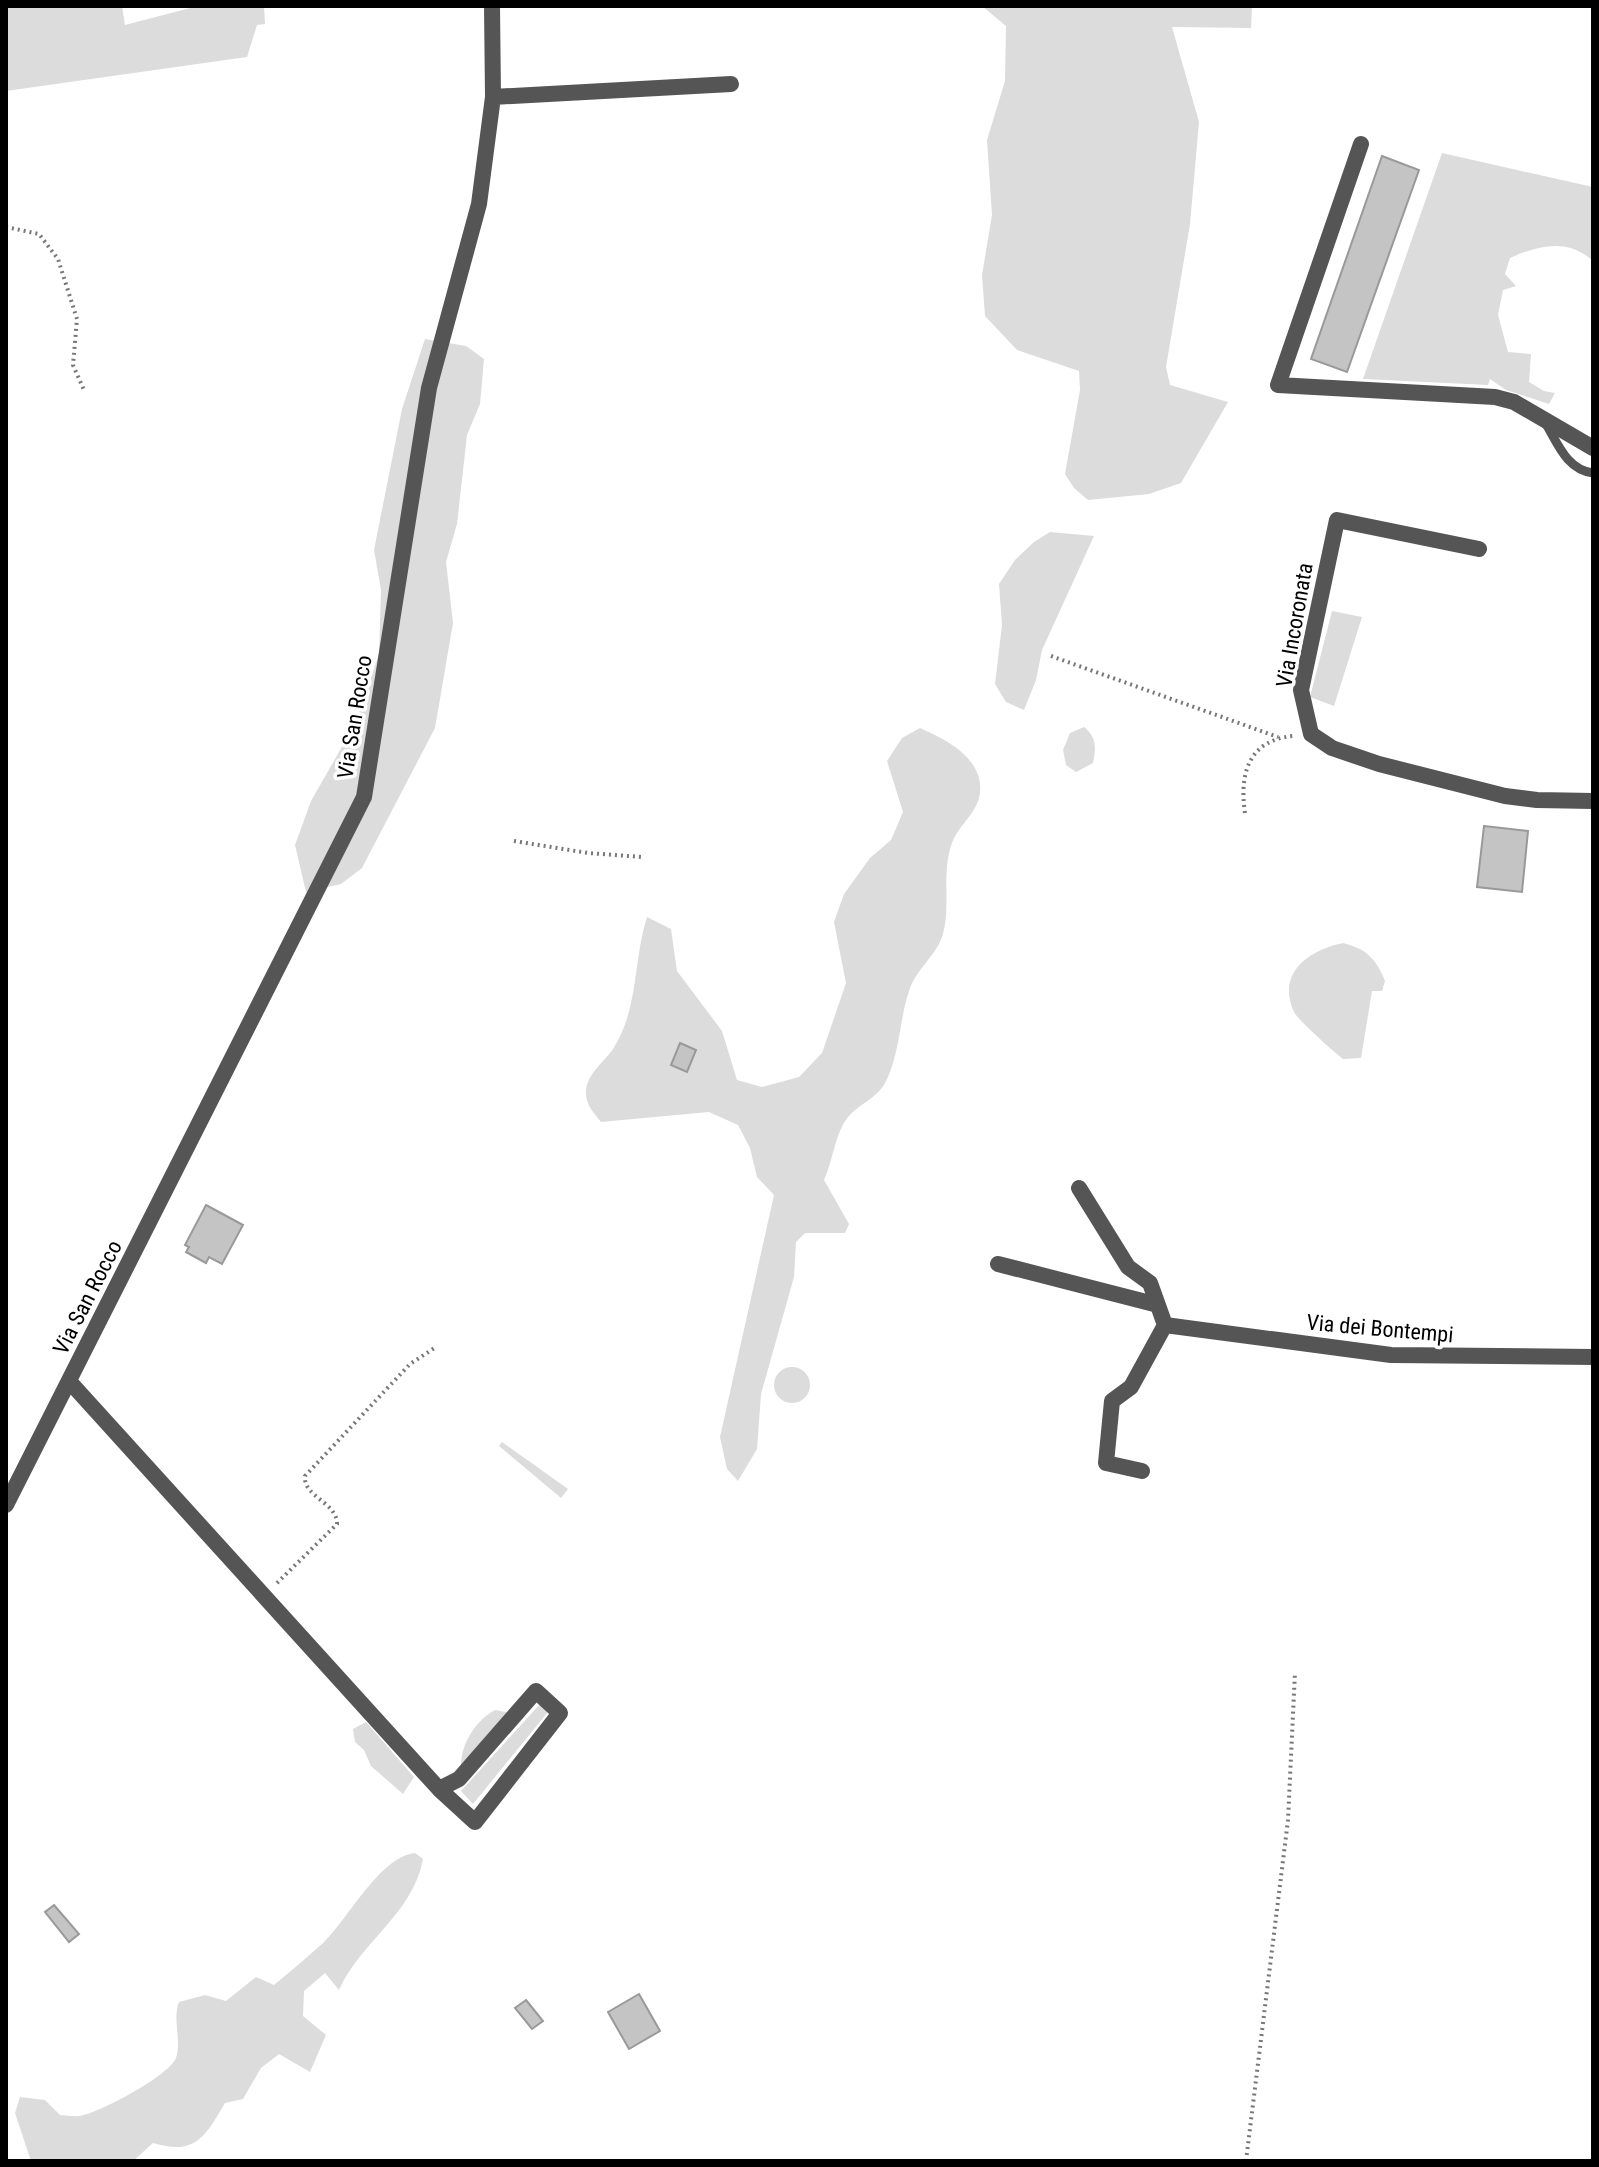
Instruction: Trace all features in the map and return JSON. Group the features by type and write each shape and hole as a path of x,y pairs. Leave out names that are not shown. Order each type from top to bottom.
{"street":[{"name":"Via San Rocco","path":"6,1505 364,797 429,388 479,204 493,97 492,6"},
{"path":"493,97 731,84"},
{"path":"1361,144 1278,385 1495,397 1514,402 1546,424 1593,448"},
{"name":"Via Incoronata","path":"1311,734 1301,690 1337,520 1479,549"},
{"path":"1311,734 1332,748 1379,764 1505,796 1593,801"},
{"path":"1079,1188 1128,1267 1150,1283 1165,1325 1131,1387 1112,1401 1107,1424 1106,1463 1142,1471"},
{"path":"998,1264 1158,1305"},
{"name":"Via dei Bontempi","path":"1165,1325 1391,1355 1593,1357"},
{"path":"69,1381 439,1789 475,1822 560,1713 536,1691 459,1779 439,1789"}],"lane":[{"path":"1546,424 1566,460 1583,472 1593,473"}],"path":[{"path":"6,227 39,234 58,259 77,319 73,365 84,390"},
{"path":"1051,656 1278,737"},
{"path":"1245,813 1245,773 1255,753 1271,738 1311,734"},
{"path":"514,841 588,853 642,857"},
{"path":"264,1595 337,1524 332,1509 309,1489 305,1476 410,1364 436,1347"},
{"path":"1246,2161 1288,1820 1295,1672"}],"shaded area":[{"path":"6,6 122,6 125,25 198,6 264,6 265,24 257,25 247,57 6,91"},
{"path":"982,6 1252,6 1251,28 1172,27 1199,122 1190,224 1166,367 1170,385 1228,402 1181,483 1149,494 1088,500 1074,488 1065,474 1080,390 1079,371 1017,350 985,316 982,275 992,215 987,140 1005,81 1006,26"},
{"path":"1442,153 1593,187 1593,261 1574,249 1542,247 1510,258 1505,274 1516,286 1503,290 1498,315 1508,352 1531,354 1529,382 1544,391 1555,393 1549,404 1506,390 1490,379 1488,385 1363,379"},
{"path":"425,339 466,346 484,359 480,404 467,435 457,524 446,562 453,623 435,728 362,868 341,884 306,892 295,845 311,801 355,724 379,654 381,590 374,550 402,409"},
{"path":"1050,532 1094,536 1042,650 1036,680 1024,710 1006,702 995,684 1002,625 999,584 1015,560"},
{"path":"1332,611 1362,617 1334,706 1310,697"},
{"path":"1084,727 1093,739 1094,758 1093,763 1076,772 1066,765 1063,750 1070,733"},
{"path":"920,728 955,747 970,761 979,778 979,798 952,843 947,866 943,934 909,991 889,1074 881,1090 852,1113 844,1124 824,1180 849,1224 845,1233 805,1233 796,1242 794,1277 761,1394 757,1449 738,1481 727,1469 720,1437 774,1195 757,1177 750,1148 738,1125 709,1112 601,1122 588,1104 587,1084 613,1049 627,1018 647,917 671,929 677,971 722,1031 737,1080 762,1087 799,1077 822,1053 846,983 834,922 844,894 870,858 891,840 903,812 887,761 902,738"},
{"path":"1343,943 1369,956 1385,981 1382,991 1372,991 1361,1058 1343,1059 1338,1055 1297,1016 1290,998 1289,986 1299,966 1318,951"},
{"path":"792,1367 805,1372 810,1385 805,1398 792,1403 779,1398 774,1385 779,1372"},
{"path":"502,1442 568,1489 561,1498 499,1446"},
{"path":"541,1703 548,1712 473,1804 461,1791"},
{"path":"495,1710 512,1713 461,1766 470,1734 481,1720"},
{"path":"366,1722 414,1777 403,1794 371,1766 364,1750 355,1742 353,1729"},
{"path":"415,1853 423,1859 409,1896 360,1957 339,1990 325,1973 304,1991 303,2016 326,2035 310,2072 279,2054 261,2068 243,2099 225,2103 205,2134 189,2145 179,2147 153,2143 133,2161 31,2161 15,2113 20,2097 45,2100 60,2115 77,2116 101,2109 147,2084 171,2066 176,2058 179,2002 205,1995 226,2001 256,1977 274,1985 322,1944 377,1877 402,1857"}],"building":[{"path":"1382,156 1419,170 1347,372 1311,359"},
{"path":"1484,826 1528,831 1522,892 1477,887"},
{"path":"680,1043 696,1050 687,1072 671,1065"},
{"path":"206,1205 243,1225 222,1264 209,1257 206,1263 186,1252 189,1247 185,1245"},
{"path":"54,1905 79,1934 69,1942 45,1912"},
{"path":"639,1994 660,2031 629,2049 608,2012"},
{"path":"526,2000 543,2021 532,2029 515,2008"}]}
